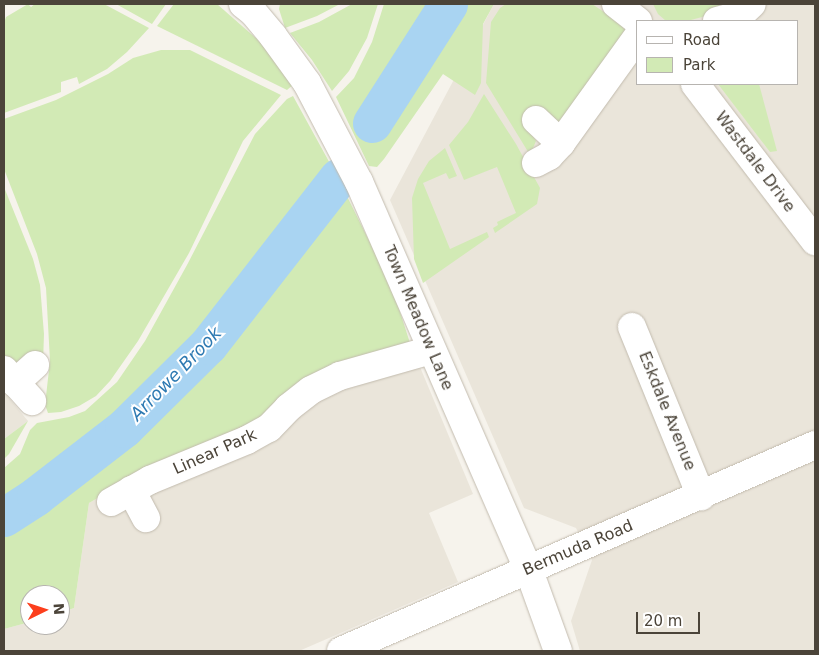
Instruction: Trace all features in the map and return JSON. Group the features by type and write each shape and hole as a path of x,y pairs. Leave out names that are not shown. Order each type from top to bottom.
{"street":[{"path":"616,4 637,20"},
{"path":"722,20 740,15 752,4"},
{"name":"Town Meadow Lane","path":"252,6 307,83 359,182 528,568 558,651"},
{"path":"536,163 549,156 560,143 636,39"},
{"name":"Wastdale Drive","path":"696,85 815,241"},
{"path":"536,120 560,143"},
{"name":"Eskdale Avenue","path":"632,327 701,496"},
{"name":"Linear Park","path":"146,518 121,496 150,480 247,440 269,428 288,408 311,390 340,376 431,350"},
{"path":"17,385 35,365"},
{"name":"Bermuda Road","path":"341,651 528,568 701,496 815,445"}],"shaded area":[{"path":"494,4 815,4 815,651 580,651 571,621 592,560 576,528 524,508 390,200"},
{"path":"410,343 473,494 429,513 458,582 299,651 4,651 4,629 20,625 20,635 70,635 70,609 74,608 89,503 138,475"},
{"path":"4,392 28,421 4,439"}],"green space":[{"path":"28,4 31,7 35,4 104,4 149,28 127,52 107,69 79,84 77,77 61,82 61,92 4,113 4,23 6,17"},
{"path":"116,4 166,4 152,24"},
{"path":"174,4 217,4 257,39 294,84 287,90 157,26"},
{"path":"280,4 340,4 317,16 285,28 279,9"},
{"path":"352,4 378,4 367,38 349,71 332,91 312,60 290,33 319,22"},
{"path":"384,4 494,4 483,24 481,83 475,95 443,74 377,167 369,166 336,97 354,78 372,42"},
{"path":"506,4 592,4 616,20 629,34 569,118 558,123 524,122 536,141 530,155 486,83 491,22 500,8"},
{"path":"653,4 719,4 721,12 691,20 665,20 658,14"},
{"path":"161,50 190,50 281,95 243,141 189,253 138,341 110,381 96,396 79,406 61,412 48,413 45,405 50,361 46,288 37,254 4,169 4,119 56,100 108,74 133,58"},
{"path":"719,85 759,85 777,151 770,152"},
{"path":"484,94 516,144 540,188 537,204 495,233 493,228 498,225 497,222 516,213 497,167 464,180 449,145 468,122"},
{"path":"293,96 338,178 392,287 410,343 256,425 138,475 89,503 74,608 70,609 70,585 20,585 20,625 4,629 4,468 20,454 30,430 37,423 69,417 85,411 117,382 145,341 255,134 287,99"},
{"path":"445,148 457,176 449,179 446,173 423,183 450,249 487,232 489,237 423,283 414,259 412,198 418,179 429,161"},
{"path":"4,187 33,259 40,285 44,334 43,363 17,363 4,360"},
{"path":"28,421 9,454 4,459 4,439"}],"waterway":[{"name":"Arrowe Brook","path":"372,123 448,4"},
{"name":"Arrowe Brook","path":"4,517 36,496 124,428 208,345 338,178"}]}
